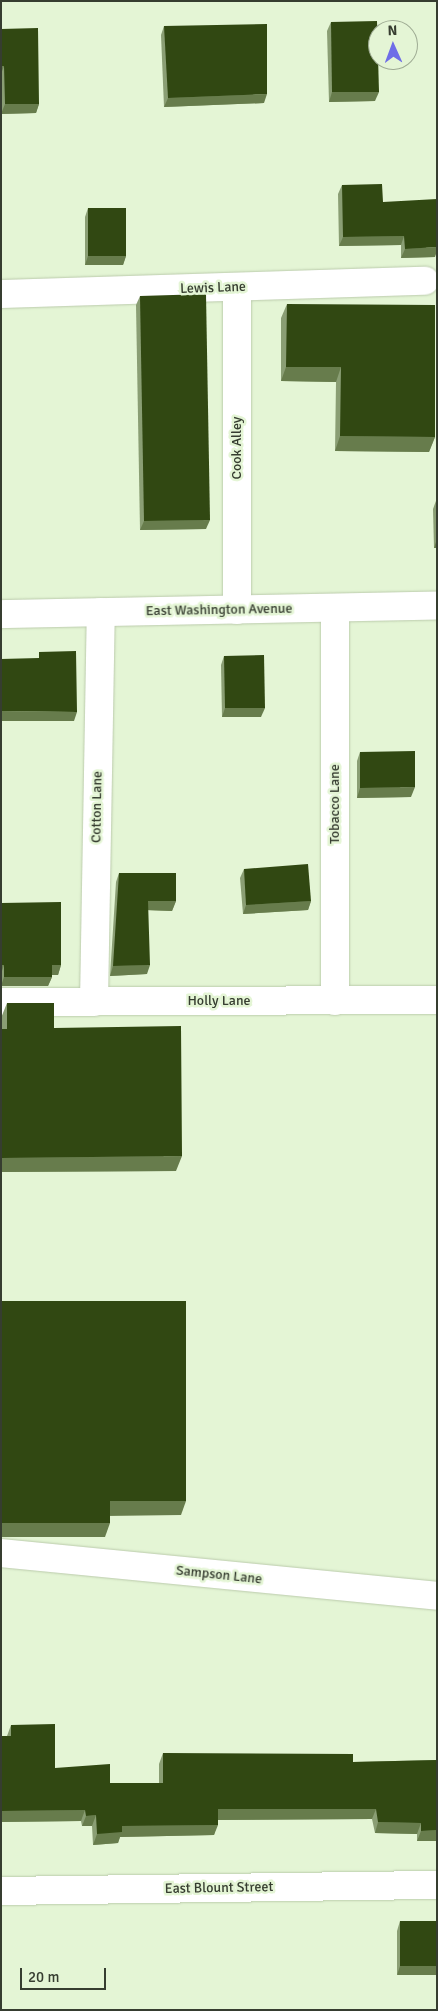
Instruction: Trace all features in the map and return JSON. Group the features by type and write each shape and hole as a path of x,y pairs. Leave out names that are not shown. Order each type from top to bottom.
{"street":[{"name":"Lewis Lane","path":"1,294 425,281"},
{"name":"Cook Alley","path":"237,287 237,610"},
{"name":"East Washington Avenue","path":"1,614 437,606"},
{"name":"Tobacco Lane","path":"335,608 335,1001"},
{"name":"Cotton Lane","path":"94,1002 101,612"},
{"name":"Holly Lane","path":"1,1002 437,1000"},
{"name":"Sampson Lane","path":"1,1553 437,1596"},
{"name":"East Blount Street","path":"1,1891 437,1885"}],"building":[{"path":"368,21 368,70 378,70 379,92 332,92 331,22"},
{"path":"267,24 267,94 168,98 164,26"},
{"path":"38,28 39,104 5,104 4,66 1,66 1,29"},
{"path":"382,184 383,202 437,199 437,247 405,249 404,236 343,237 342,185"},
{"path":"88,208 126,208 126,256 88,256"},
{"path":"206,294 210,520 144,521 140,296"},
{"path":"287,304 435,305 435,437 340,436 341,367 286,367"},
{"path":"76,651 77,712 1,711 1,659 39,658 39,652"},
{"path":"264,655 265,708 225,708 224,656"},
{"path":"415,751 415,787 360,788 360,752"},
{"path":"308,864 311,901 246,905 244,869"},
{"path":"119,873 176,873 176,901 148,901 150,965 113,966"},
{"path":"61,902 61,965 52,965 52,977 4,977 4,965 1,965 1,903"},
{"path":"7,1003 54,1003 54,1028 181,1026 182,1156 1,1158 1,1029 7,1029"},
{"path":"1,1301 186,1301 186,1501 110,1501 110,1523 1,1523"},
{"path":"55,1724 55,1768 110,1764 110,1783 163,1783 163,1753 353,1754 353,1762 437,1760 437,1830 421,1831 421,1823 378,1822 376,1809 218,1809 218,1825 122,1826 122,1832 97,1834 96,1815 86,1816 85,1810 1,1811 1,1736 11,1736 11,1725"},
{"path":"400,1921 437,1921 437,1966 400,1966"}]}
